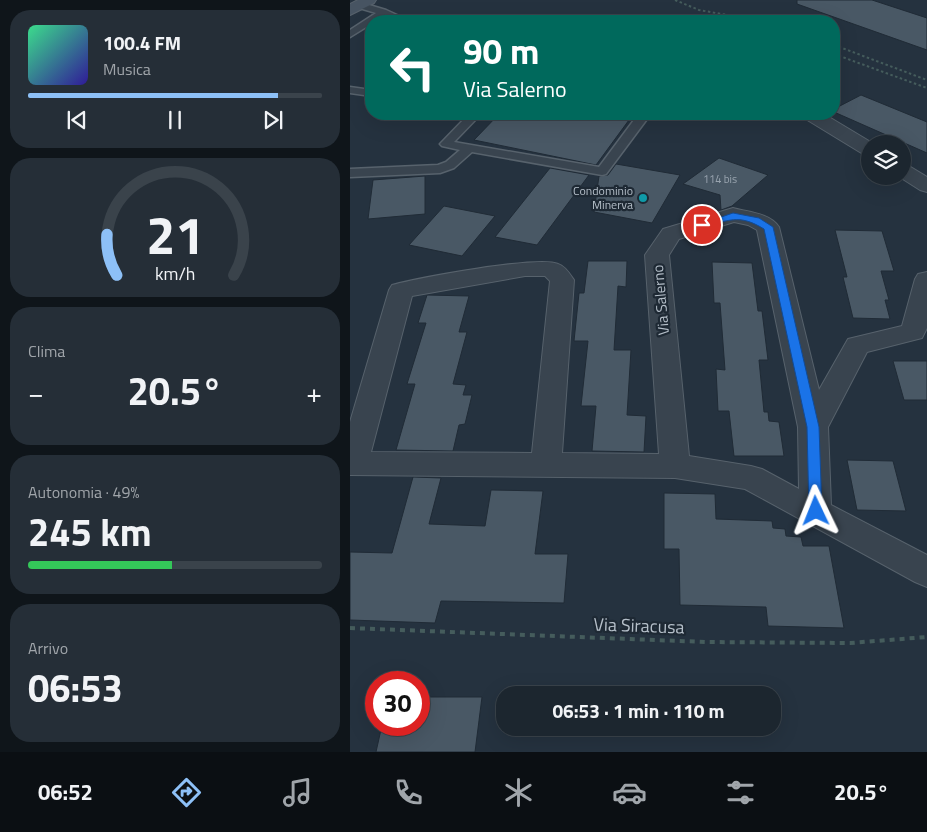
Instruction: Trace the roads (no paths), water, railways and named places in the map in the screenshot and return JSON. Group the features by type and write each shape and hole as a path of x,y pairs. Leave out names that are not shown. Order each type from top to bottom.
{"street":[{"path":"821,120 861,145"},
{"path":"911,176 927,186"},
{"name":"Via Salerno","path":"675,466 657,255 671,234 733,215 755,220 768,227 813,427 816,511"},
{"path":"546,466 562,280 551,269 525,270 401,290 351,463 546,466 675,466 751,478 816,511 927,572"},
{"path":"813,427 857,345 913,332 927,279"}],"lane":[{"path":"359,5 391,15"},
{"path":"379,15 384,12"},
{"path":"350,34 365,24"},
{"path":"350,90 365,92"},
{"path":"469,120 446,144 602,171 639,120"},
{"path":"350,174 440,168 450,165 469,148"}],"place":[{"name":"Condominio Minerva","path":"643,198"}]}
